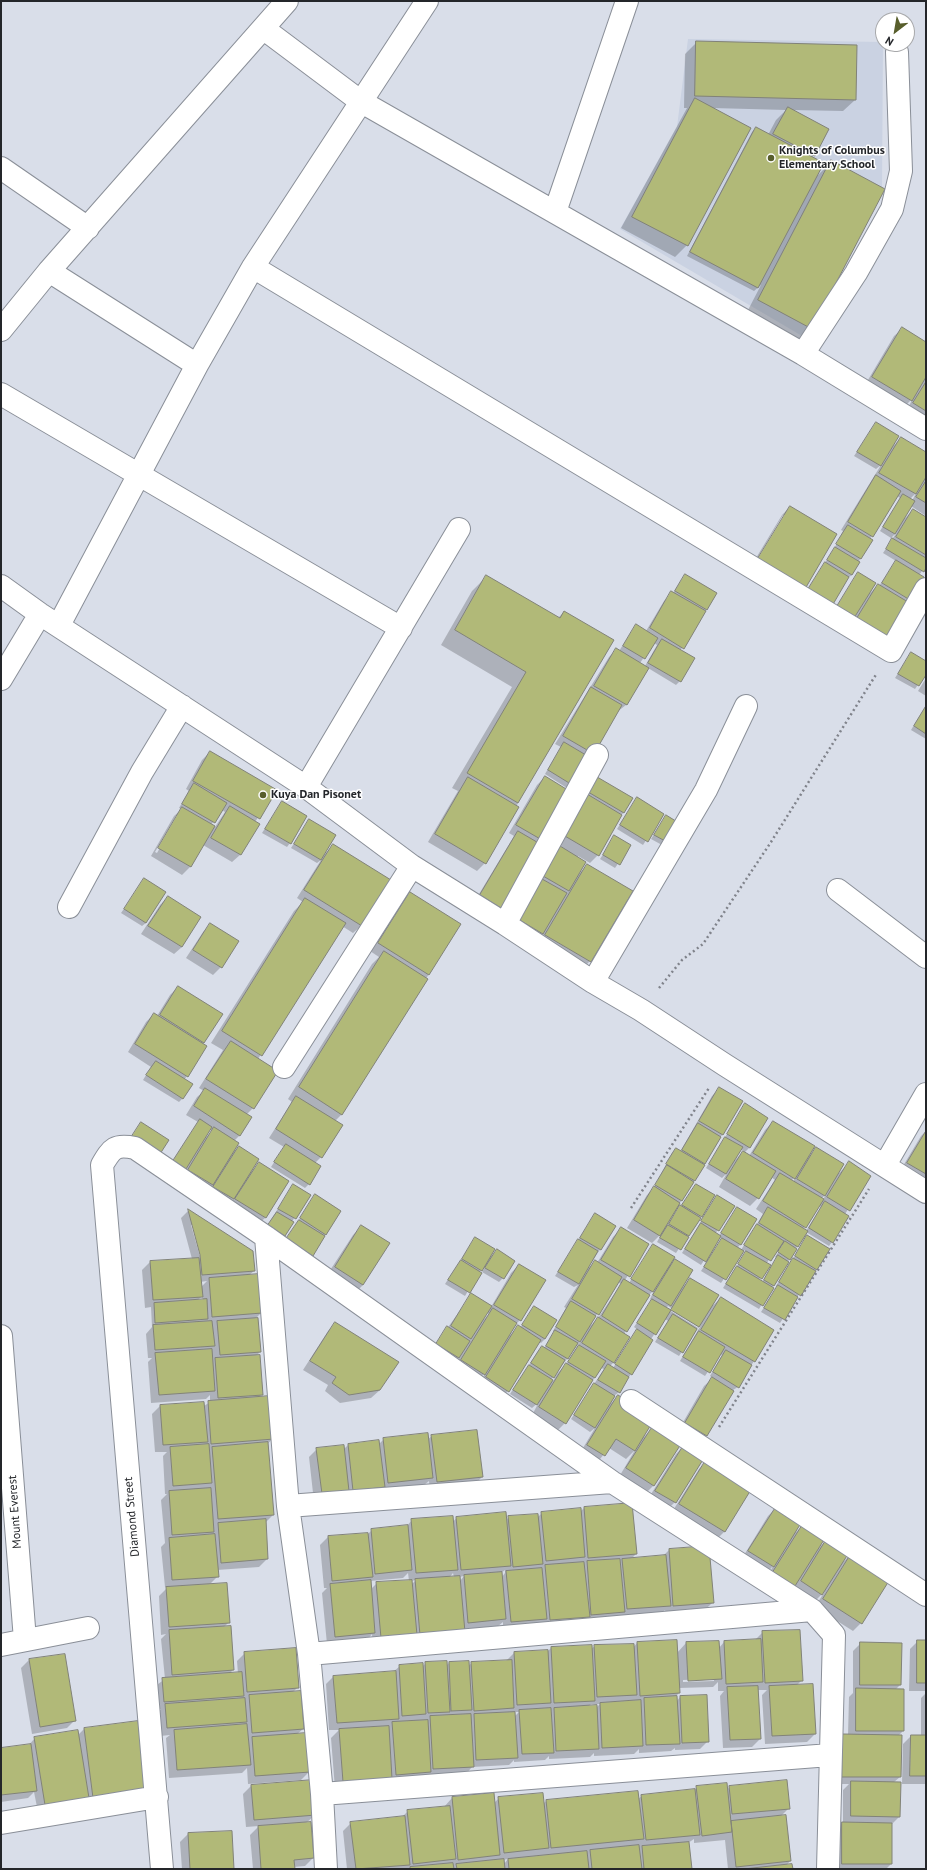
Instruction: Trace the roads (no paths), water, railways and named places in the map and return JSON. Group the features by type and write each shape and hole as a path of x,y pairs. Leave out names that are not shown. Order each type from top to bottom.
{"street":[{"path":"1,330 49,271 264,29 287,1"},
{"path":"58,625 197,365 253,267 360,101 428,1"},
{"path":"555,212 627,1"},
{"path":"264,29 360,101 802,354 926,429"},
{"path":"802,354 856,273 892,209 901,171 897,52"},
{"path":"1,168 88,228"},
{"path":"253,267 891,651 926,589"},
{"path":"49,271 197,365"},
{"path":"1,394 401,628"},
{"path":"306,787 459,529"},
{"path":"1,586 40,614 306,787 412,866 505,924 592,982 641,1010 724,1065 926,1192"},
{"path":"1,679 40,614"},
{"path":"69,907 142,772 182,706"},
{"path":"592,982 706,790 746,706"},
{"path":"505,924 597,755"},
{"path":"284,1067 412,866"},
{"path":"838,890 926,957"},
{"path":"885,1165 926,1094"},
{"name":"Diamond Street","path":"162,1869 102,1165 111,1150 122,1146 135,1148 266,1237"},
{"path":"266,1237 612,1482 812,1610 834,1635 828,1869"},
{"path":"266,1237 288,1506 309,1654 322,1794 326,1869"},
{"name":"Mount Everest","path":"1,1336 25,1640"},
{"path":"631,1401 926,1595"},
{"path":"288,1506 612,1482"},
{"path":"309,1654 812,1610"},
{"path":"1,1645 88,1628"},
{"path":"322,1794 830,1755"},
{"path":"1,1823 157,1798"}],"place":[{"name":"Knights of Columbus Elementary School","path":"771,158"},
{"name":"Kuya Dan Pisonet","path":"263,795"}]}
